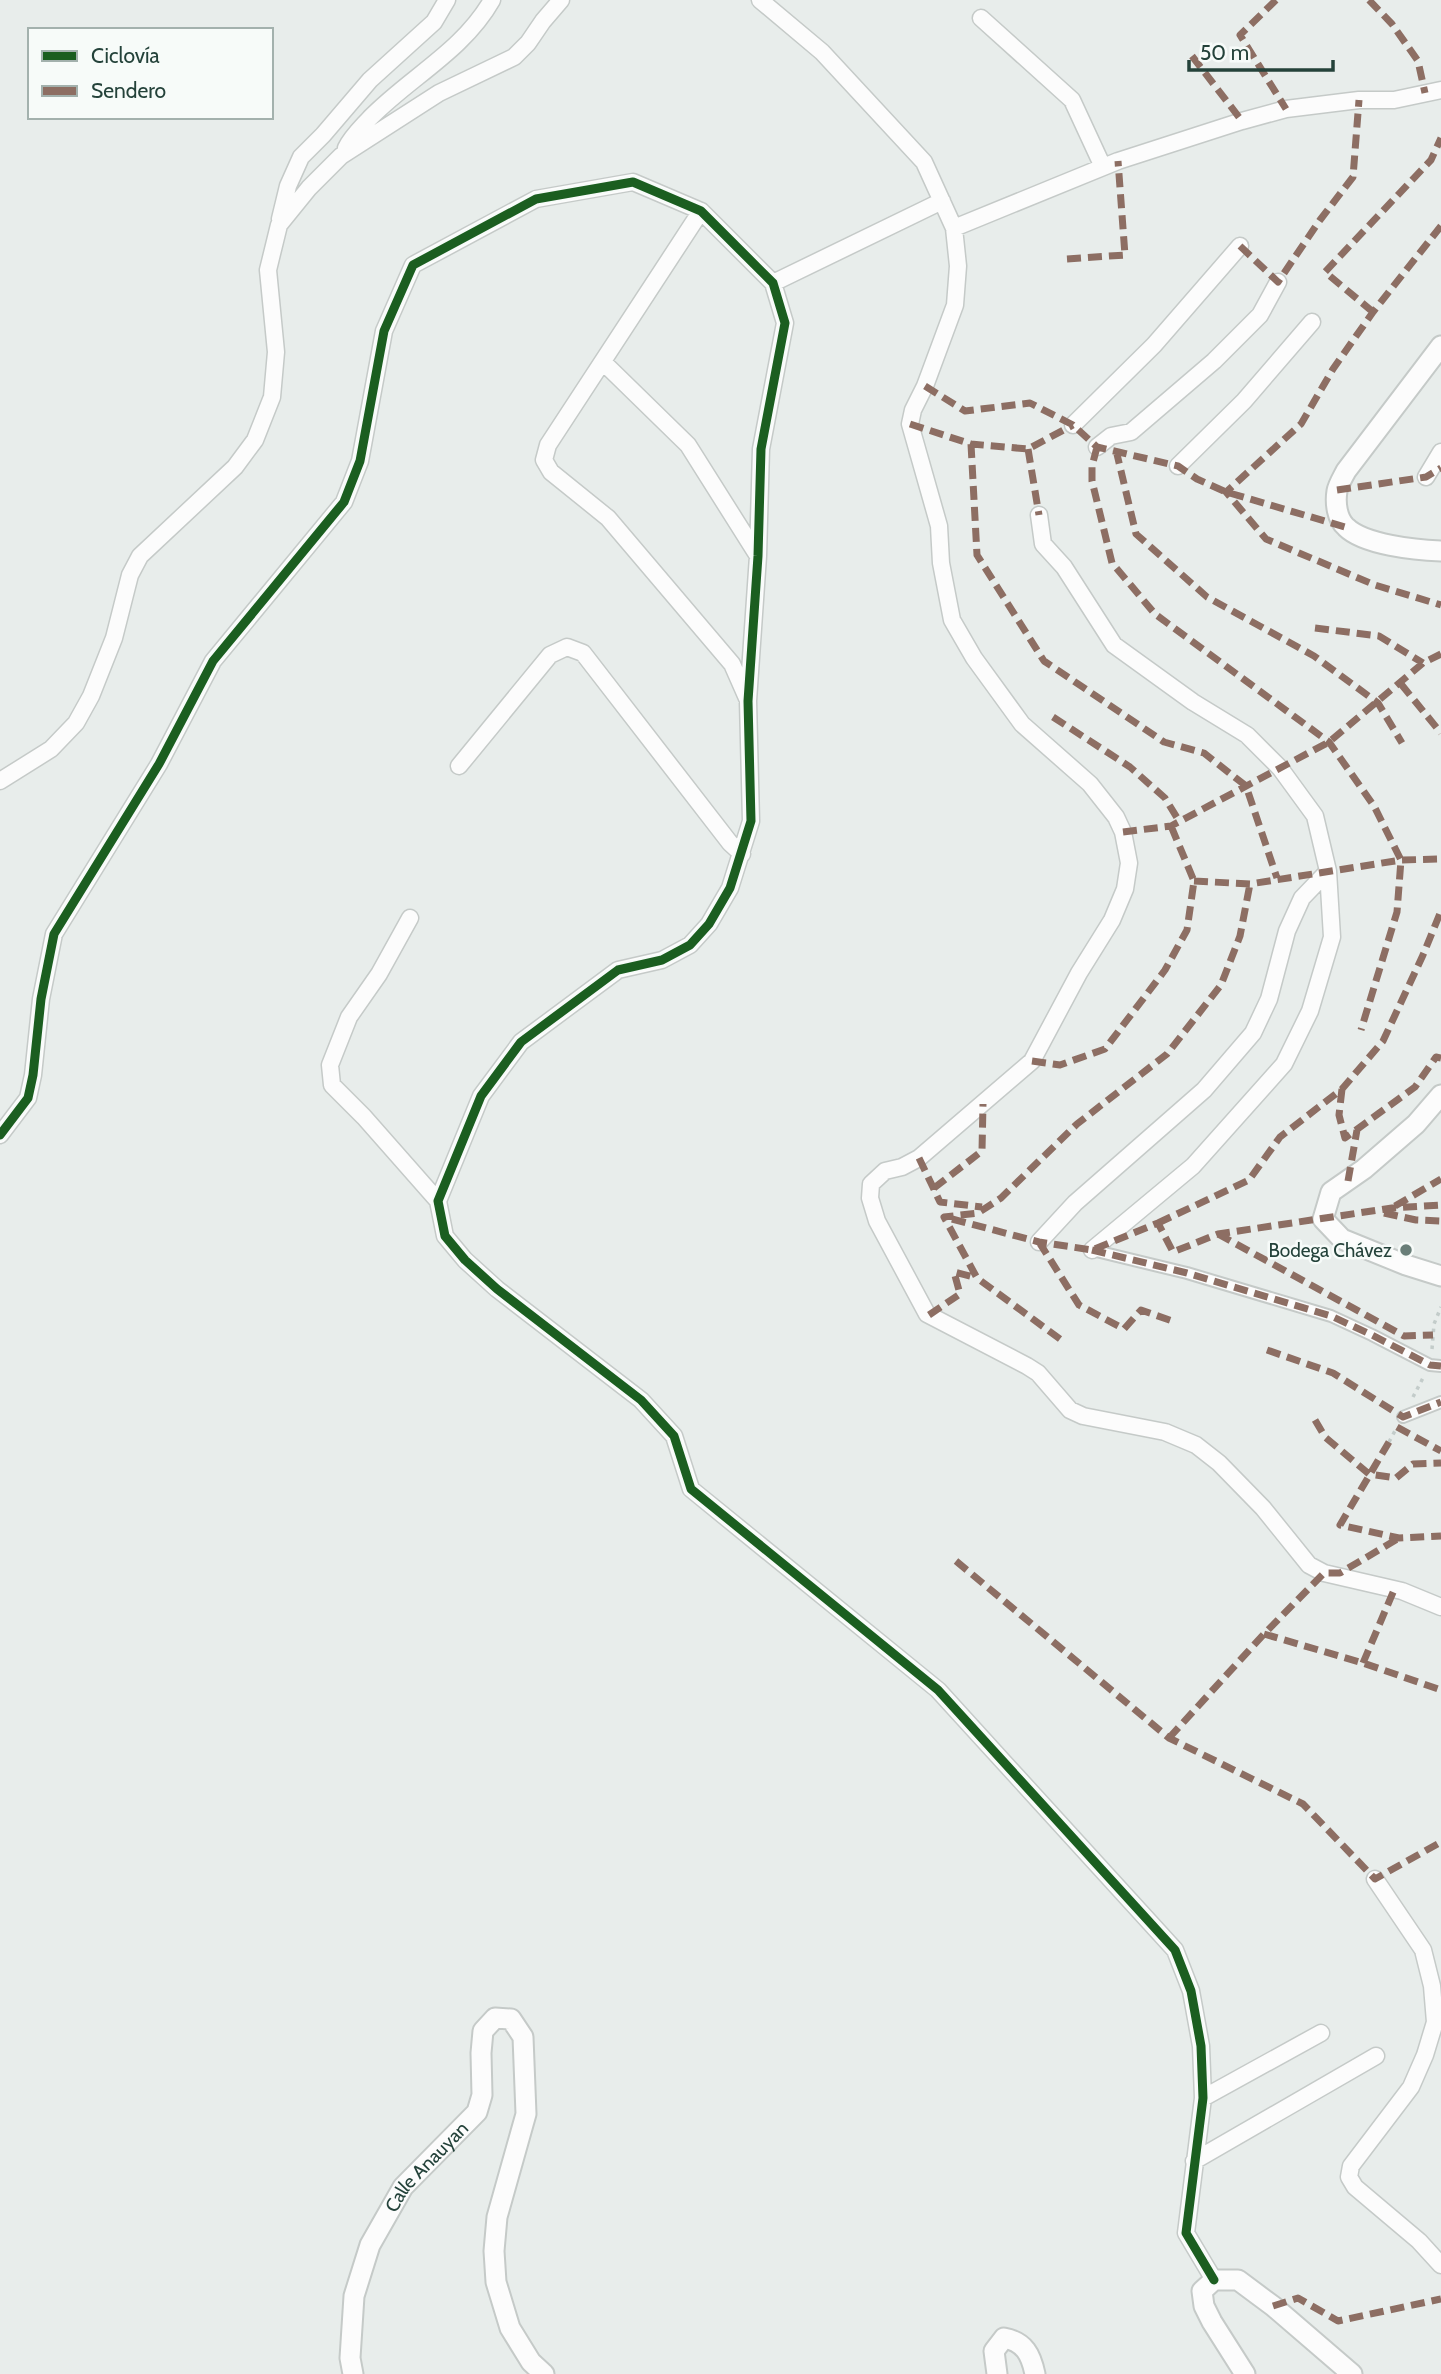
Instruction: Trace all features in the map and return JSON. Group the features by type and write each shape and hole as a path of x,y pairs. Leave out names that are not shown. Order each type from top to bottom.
{"street":[{"path":"0,781 51,749 76,723 91,696 114,638 130,575 141,556 235,467 255,440 272,397 276,352 268,270 288,186 301,157 370,80 434,22 447,0"},
{"path":"341,156 350,139 386,102 458,44 492,0"},
{"path":"279,225 309,188 341,156 439,93 514,57 561,0"},
{"path":"760,0 822,52 924,162 954,228 958,266 955,305 925,386 912,410 910,424 939,526 941,563 952,620 974,658 1022,724 1090,784 1116,817 1123,832 1129,863 1125,889 1112,920 1079,973 1032,1060 919,1158 902,1167 885,1171 871,1184 870,1198 877,1221 927,1314 1038,1373 1070,1410 1076,1413 1165,1432 1196,1445 1219,1463 1254,1499 1309,1565 1324,1573 1402,1591 1441,1607"},
{"path":"981,18 1072,100 1103,167"},
{"path":"954,228 1103,167 1242,121 1286,109 1359,100 1394,100 1441,90"},
{"path":"0,1135 27,1098 33,1075 41,999 54,934 159,764 213,661 344,502 360,461 384,331 413,265 536,199 634,182 701,211 773,283 785,323 761,449 758,556 748,701 751,821 730,888 709,924 690,945 662,960 618,970 521,1042 481,1096 438,1200"},
{"path":"773,283 942,201"},
{"path":"701,211 548,445 544,460 551,472 608,518 732,664 748,701"},
{"path":"1073,425 1154,345 1240,246"},
{"path":"1097,447 1111,436 1131,432 1214,361 1260,315 1278,282"},
{"path":"1178,466 1244,401 1312,323"},
{"path":"1441,346 1346,471 1337,490 1337,513 1345,527 1361,537 1411,548 1441,551"},
{"path":"603,362 688,445 758,556"},
{"path":"1426,477 1441,452"},
{"path":"1038,515 1043,544 1064,567 1114,645 1193,702 1247,735 1280,768 1315,816 1328,871 1332,937 1310,1011 1284,1064 1193,1166 1092,1250"},
{"path":"459,766 550,655 567,647 583,653 730,844 742,854"},
{"path":"1039,1242 1075,1203 1204,1090 1253,1033 1269,999 1287,931 1302,898 1328,871"},
{"path":"410,918 379,974 349,1017 330,1065 332,1085 438,1200 445,1236 465,1260 497,1289 641,1400 674,1436 691,1489 938,1690 1175,1950 1191,1991 1201,2046 1203,2098 1186,2233 1214,2280"},
{"path":"1441,1095 1416,1124 1364,1169 1331,1192 1323,1219 1342,1239 1441,1276"},
{"path":"1092,1250 1187,1273 1331,1316 1430,1365 1441,1366"},
{"path":"1403,1417 1441,1402"},
{"path":"1375,1880 1423,1950 1433,1986 1435,2022 1425,2055 1410,2087 1351,2165 1349,2177 1354,2187 1419,2241 1441,2265"},
{"name":"Calle Anauyan","path":"353,2374 350,2358 354,2296 370,2245 403,2187 477,2112 482,2095 483,2031 495,2018 511,2020 523,2037 526,2114 497,2217 494,2251 496,2282 510,2328 531,2361 544,2374"},
{"path":"1203,2098 1321,2033"},
{"path":"1194,2161 1376,2056"},
{"path":"1245,2374 1204,2305 1202,2291 1214,2280 1237,2280 1273,2306 1352,2374"},
{"path":"997,2374 994,2351 1004,2337 1018,2341 1031,2356 1035,2374"}],"marked path":[{"path":"1276,0 1240,35 1286,109"},
{"path":"1369,0 1392,24 1418,61 1425,93"},
{"path":"1192,56 1242,121"},
{"path":"1240,246 1278,282 1353,177 1359,100"},
{"path":"1373,312 1325,272 1431,160 1441,138"},
{"path":"1067,259 1125,255 1118,161"},
{"path":"1441,226 1373,312 1333,369 1301,424 1226,492 1266,539 1375,585 1441,605"},
{"path":"925,386 965,411 1030,403 1073,425 1097,447 1178,466 1197,479 1226,492 1345,527"},
{"path":"910,424 971,444 1028,449 1073,425"},
{"path":"971,444 977,555 1044,661 1164,742 1204,753 1246,786 1277,878"},
{"path":"1097,447 1092,466 1092,481 1112,563 1155,614 1329,742 1374,806 1401,860 1397,912 1361,1030"},
{"path":"1028,449 1039,515"},
{"path":"1116,450 1136,534 1207,597 1314,656 1378,703 1402,743"},
{"path":"1337,490 1426,477 1441,468"},
{"path":"1315,628 1379,636 1423,663"},
{"path":"1123,832 1171,826 1329,742 1423,663 1441,654"},
{"path":"1401,684 1441,733"},
{"path":"1053,717 1130,767 1165,798 1179,821"},
{"path":"1032,1061 1060,1065 1105,1049 1165,970 1187,930 1194,881 1171,826"},
{"path":"1194,881 1250,884 1401,860 1441,859"},
{"path":"1060,1339 977,1278 944,1217 978,1213 1001,1198 1077,1124 1167,1054 1221,985 1240,936 1250,884"},
{"path":"1158,1223 1249,1180 1280,1137 1342,1089 1383,1041 1441,911"},
{"path":"1342,1089 1339,1115 1345,1138 1415,1087 1436,1057 1441,1058"},
{"path":"934,1188 982,1151 983,1104"},
{"path":"1348,1181 1357,1130"},
{"path":"919,1158 940,1202 982,1207"},
{"path":"1395,1206 1441,1179"},
{"path":"952,1219 1039,1242 1092,1250 1158,1223 1173,1252 1218,1234 1392,1208 1441,1205"},
{"path":"1384,1213 1416,1220 1441,1221"},
{"path":"1218,1234 1404,1336 1433,1335"},
{"path":"1039,1242 1079,1305 1124,1329 1141,1310 1175,1322"},
{"path":"1092,1250 1187,1273 1331,1316 1430,1365 1441,1366"},
{"path":"929,1315 960,1294 954,1272 977,1278"},
{"path":"1267,1350 1333,1373 1403,1417 1441,1402"},
{"path":"1315,1420 1325,1437 1369,1474 1396,1478 1413,1464 1441,1463"},
{"path":"1397,1427 1441,1451"},
{"path":"1389,1442 1340,1525 1399,1538 1441,1536"},
{"path":"1169,1738 1324,1573 1340,1573 1399,1538"},
{"path":"956,1561 1169,1738 1303,1804 1375,1879 1441,1842"},
{"path":"1363,1663 1394,1590"},
{"path":"1264,1634 1363,1663 1441,1690"},
{"path":"1273,2306 1298,2298 1338,2321 1441,2299"}],"cycle path":[{"path":"0,1135 28,1098 41,999 54,934 159,764 213,661 344,502 360,461 384,331 413,265 536,199 633,182 701,211 773,283 785,323 761,449 758,556 748,701 751,821 730,888 709,924 690,945 662,960 618,970 521,1042 481,1096 438,1201 445,1236 465,1260 497,1289 641,1400 674,1436 691,1489 938,1690 1175,1950 1191,1991 1201,2046 1203,2098 1186,2233 1214,2280"}],"place":[{"name":"Bodega Chávez","path":"1406,1250"}]}
